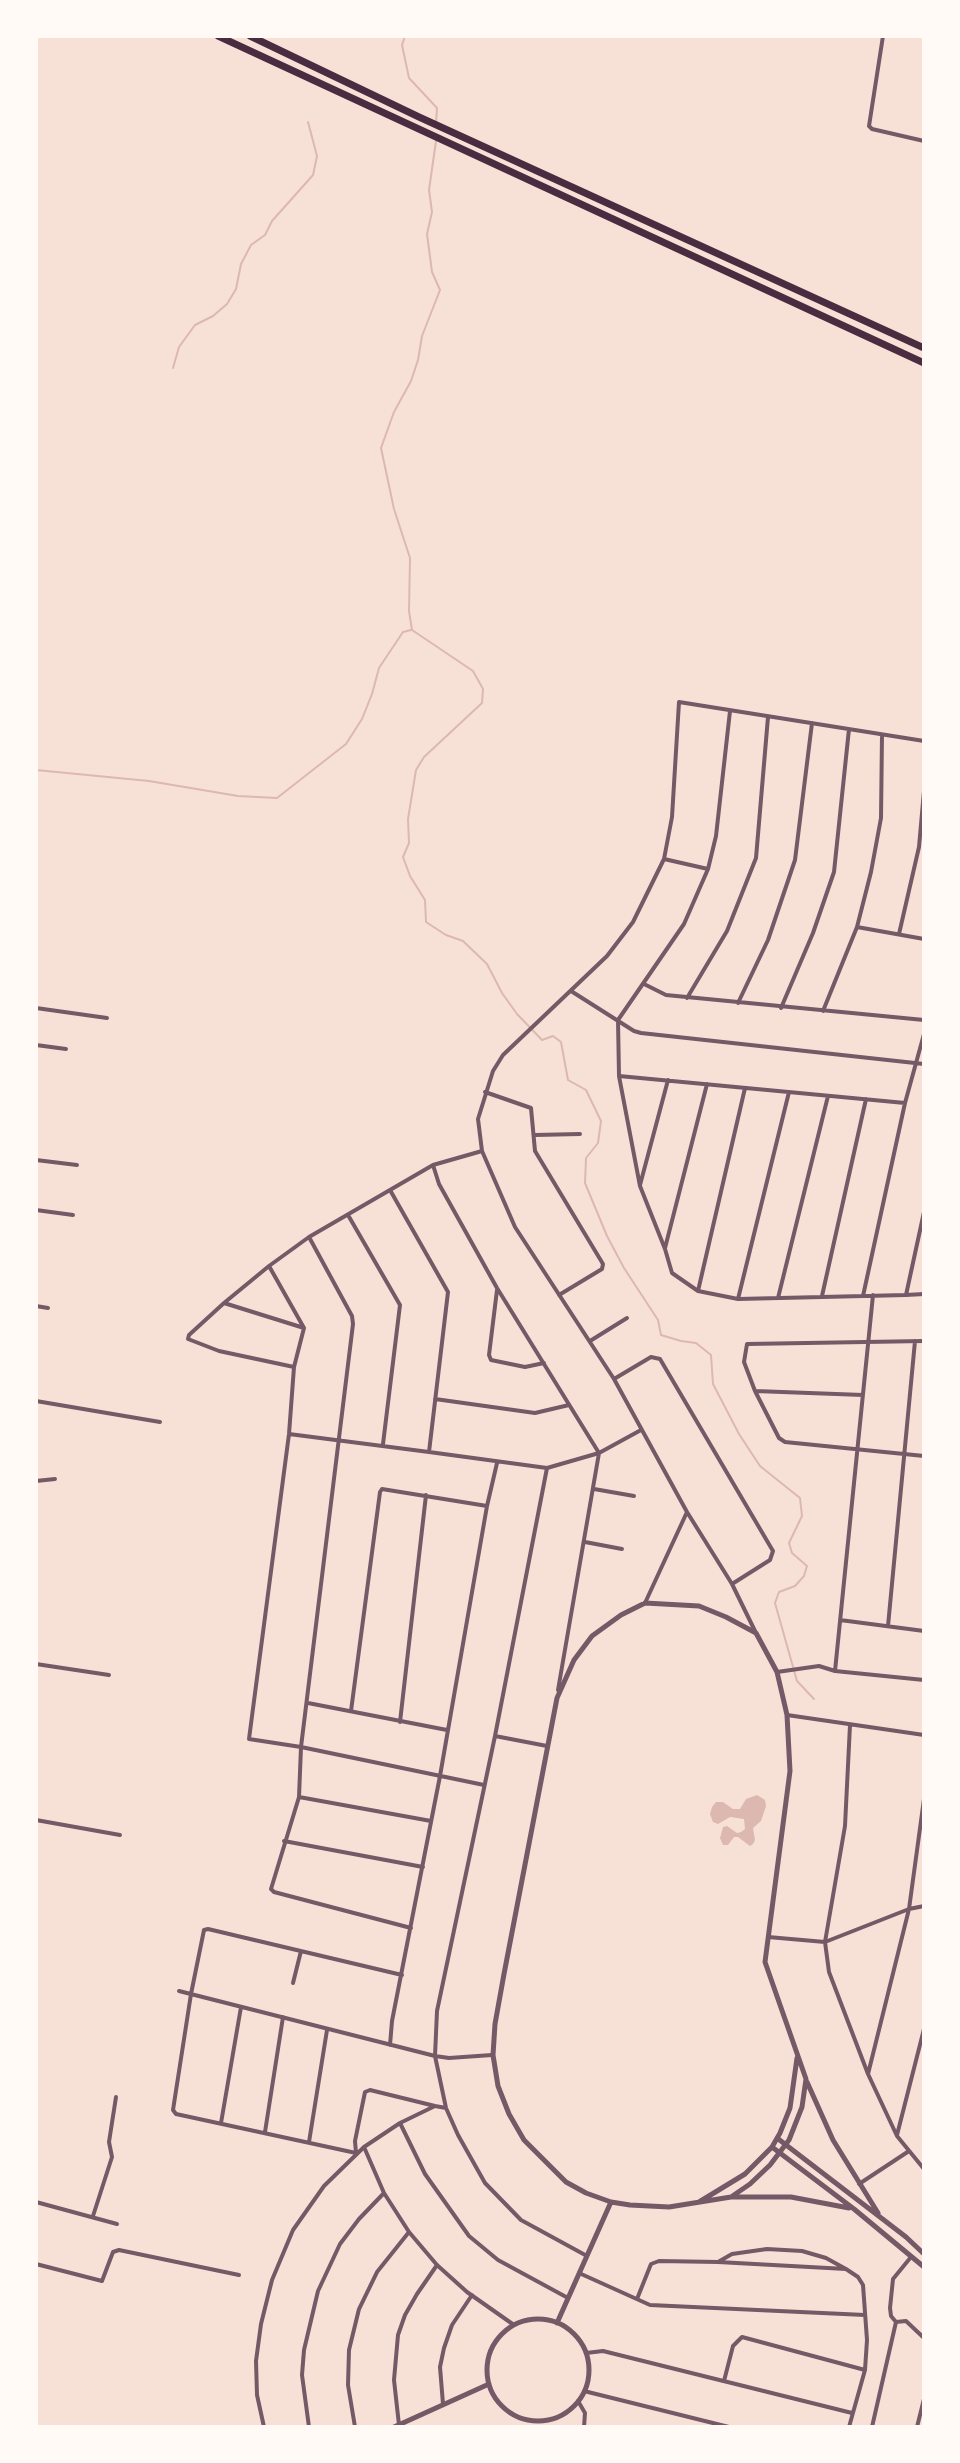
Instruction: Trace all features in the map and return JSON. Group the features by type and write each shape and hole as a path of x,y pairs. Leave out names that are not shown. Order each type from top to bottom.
{"highway":[{"path":"218,36 924,363"},
{"path":"250,36 797,292 924,348"}],"street":[{"path":"883,36 869,126 924,141"},
{"path":"881,2217 833,2140 806,2079 765,1962 790,1771 787,1715 777,1672 732,1584 687,1512 614,1379 515,1227 482,1151 478,1119 493,1071 503,1055 607,956 627,931 664,859 672,817 679,702 924,741"},
{"path":"730,710 716,836 708,869 684,924 618,1020 619,1076 640,1186 672,1273 698,1291 738,1299 924,1294"},
{"path":"687,998 727,931 756,858 768,716"},
{"path":"738,1003 768,940 795,860 812,723"},
{"path":"781,1008 813,933 834,872 849,729"},
{"path":"823,1011 857,927 871,872 881,818 882,734"},
{"path":"899,934 919,847 924,791"},
{"path":"664,859 708,869"},
{"path":"857,927 924,939"},
{"path":"644,984 666,995 687,998 924,1020"},
{"path":"571,991 641,1033 924,1064"},
{"path":"36,1008 107,1018"},
{"path":"863,1296 905,1103 924,1034"},
{"path":"36,1045 66,1049"},
{"path":"619,1076 905,1103"},
{"path":"640,1186 668,1080"},
{"path":"665,1249 707,1084"},
{"path":"698,1291 745,1088"},
{"path":"485,1092 531,1108 535,1151 603,1264 602,1269 559,1295"},
{"path":"738,1299 789,1092"},
{"path":"778,1298 828,1096"},
{"path":"822,1297 866,1099"},
{"path":"533,1135 580,1134"},
{"path":"294,1367 219,1351 188,1339 189,1335 269,1266 309,1237 433,1165 482,1151"},
{"path":"36,1160 77,1165"},
{"path":"433,1165 439,1184 497,1288 599,1453 549,1747 495,2024 493,2055 503,2100 524,2140 566,2182 611,2202 649,2207 696,2204 731,2197 791,2197 854,2209"},
{"path":"390,1190 448,1292 429,1452"},
{"path":"36,1210 73,1215"},
{"path":"906,1295 924,1212"},
{"path":"348,1215 400,1305 383,1444"},
{"path":"309,1237 352,1316 353,1324 301,1747 299,1797 271,1889 411,1928"},
{"path":"269,1266 304,1328 294,1367 289,1434 248,1736 251,1740 301,1747 484,1785"},
{"path":"497,1288 489,1355 491,1360 525,1367 544,1363"},
{"path":"835,1671 873,1295"},
{"path":"224,1303 304,1328"},
{"path":"36,1306 48,1308"},
{"path":"590,1341 627,1318"},
{"path":"888,1626 915,1341"},
{"path":"924,1341 747,1344 744,1362 779,1438 785,1442 924,1456"},
{"path":"614,1379 651,1357 660,1359 773,1551 770,1560 732,1584"},
{"path":"755,1391 863,1395"},
{"path":"435,1399 535,1413 569,1405"},
{"path":"36,1401 160,1422"},
{"path":"289,1434 547,1468 599,1453 641,1430"},
{"path":"390,2045 497,1463"},
{"path":"547,1468 437,2011 435,2056 446,2108 485,2183 521,2220 587,2256"},
{"path":"36,1481 55,1479"},
{"path":"351,1711 380,1492 382,1489 487,1506"},
{"path":"594,1489 634,1496"},
{"path":"400,1722 426,1495"},
{"path":"645,1603 687,1512"},
{"path":"585,1542 622,1549"},
{"path":"557,1698 574,1660 592,1636 621,1615 645,1603 699,1606 756,1633"},
{"path":"840,1620 924,1631"},
{"path":"36,1664 109,1675"},
{"path":"777,1672 819,1666 835,1671 924,1680"},
{"path":"308,1703 447,1730"},
{"path":"787,1715 924,1735"},
{"path":"850,1725 845,1826 825,1942 829,1972 868,2074 897,2136 924,2169"},
{"path":"495,1736 549,1747"},
{"path":"299,1797 431,1821"},
{"path":"868,2074 909,1909 924,1799"},
{"path":"36,1820 120,1835"},
{"path":"284,1841 423,1867"},
{"path":"768,1937 825,1942 924,1906"},
{"path":"356,2153 176,2114 173,2110 204,1930 402,1975"},
{"path":"293,1983 301,1951"},
{"path":"179,1991 435,2056 493,2055"},
{"path":"221,2123 241,2006"},
{"path":"265,2132 283,2017"},
{"path":"309,2142 328,2029"},
{"path":"897,2136 924,2029"},
{"path":"696,2204 745,2174 772,2147 790,2108 798,2057"},
{"path":"731,2197 750,2184 786,2145 802,2107 806,2079"},
{"path":"356,2153 355,2141 365,2092 370,2090 446,2108"},
{"path":"93,2216 112,2157 109,2142 116,2097"},
{"path":"264,2427 257,2395 256,2361 261,2324 272,2280 293,2230 324,2186 356,2153 400,2123 435,2106"},
{"path":"400,2123 425,2174 469,2236 498,2260 568,2298"},
{"path":"777,2138 881,2217 924,2254"},
{"path":"364,2147 384,2193 409,2232 437,2265 514,2325"},
{"path":"772,2147 924,2267"},
{"path":"859,2184 909,2151"},
{"path":"309,2427 302,2375 304,2350 318,2291 340,2244 384,2193"},
{"path":"36,2202 117,2224"},
{"path":"557,2323 611,2202"},
{"path":"355,2427 348,2385 349,2350 359,2309 377,2272 409,2232"},
{"path":"718,2262 732,2254 744,2252 767,2249 802,2251 826,2258 858,2277 863,2285 867,2340 865,2370 849,2427"},
{"path":"36,2264 102,2281 113,2252 119,2250 239,2275"},
{"path":"896,2322 890,2308 893,2279 912,2256"},
{"path":"637,2299 646,2272 651,2264 659,2261 846,2269"},
{"path":"437,2265 405,2315 398,2335 394,2380 396,2426 489,2384"},
{"path":"579,2273 650,2305 865,2315"},
{"path":"443,2404 440,2367 444,2348 452,2325 472,2295"},
{"path":"535,2319 557,2323 574,2335 586,2353 588,2379 584,2391 567,2412 552,2419 528,2419 507,2410 489,2384 488,2356 494,2343 514,2325 535,2319"},
{"path":"896,2322 906,2321 924,2338"},
{"path":"872,2427 896,2322"},
{"path":"724,2381 733,2346 742,2337 865,2370"},
{"path":"586,2353 603,2351 852,2413"},
{"path":"584,2391 729,2427"},
{"path":"917,2427 924,2399"},
{"path":"578,2401 585,2413 584,2427"}],"shaded area":[{"path":"757,1795 765,1800 766,1806 761,1821 753,1828 753,1844 750,1846 734,1837 728,1845 723,1845 720,1838 723,1827 741,1832 745,1829 744,1819 730,1817 718,1824 713,1822 710,1814 712,1807 716,1802 723,1802 733,1809 740,1809 746,1799"}],"waterway":[{"path":"405,36 402,45 409,78 437,108 436,123"},
{"path":"173,368 179,347 195,325 227,304 236,289 241,264 251,245 265,235 272,221 313,175 317,156 308,122"},
{"path":"436,141 429,190 432,212 427,234 432,272 440,290 422,336 411,381 394,412 381,448 394,509 410,558 409,611 412,630 473,671 483,689 482,703 424,757 416,770 408,819 409,843 403,857 410,876 425,900 426,922 446,935 463,941 487,964 517,1014 542,1040 553,1036 561,1042 568,1080 586,1090 601,1121 598,1143 586,1158 585,1183 607,1236 658,1320 661,1335 696,1343 711,1355 713,1384 739,1434 760,1466 800,1498 802,1516 789,1543 792,1553 807,1566 804,1576 795,1586 779,1592 775,1603 797,1681 814,1699"},
{"path":"36,770 149,781 238,796 277,798 346,744 362,719 379,668 403,632 411,630"}]}
